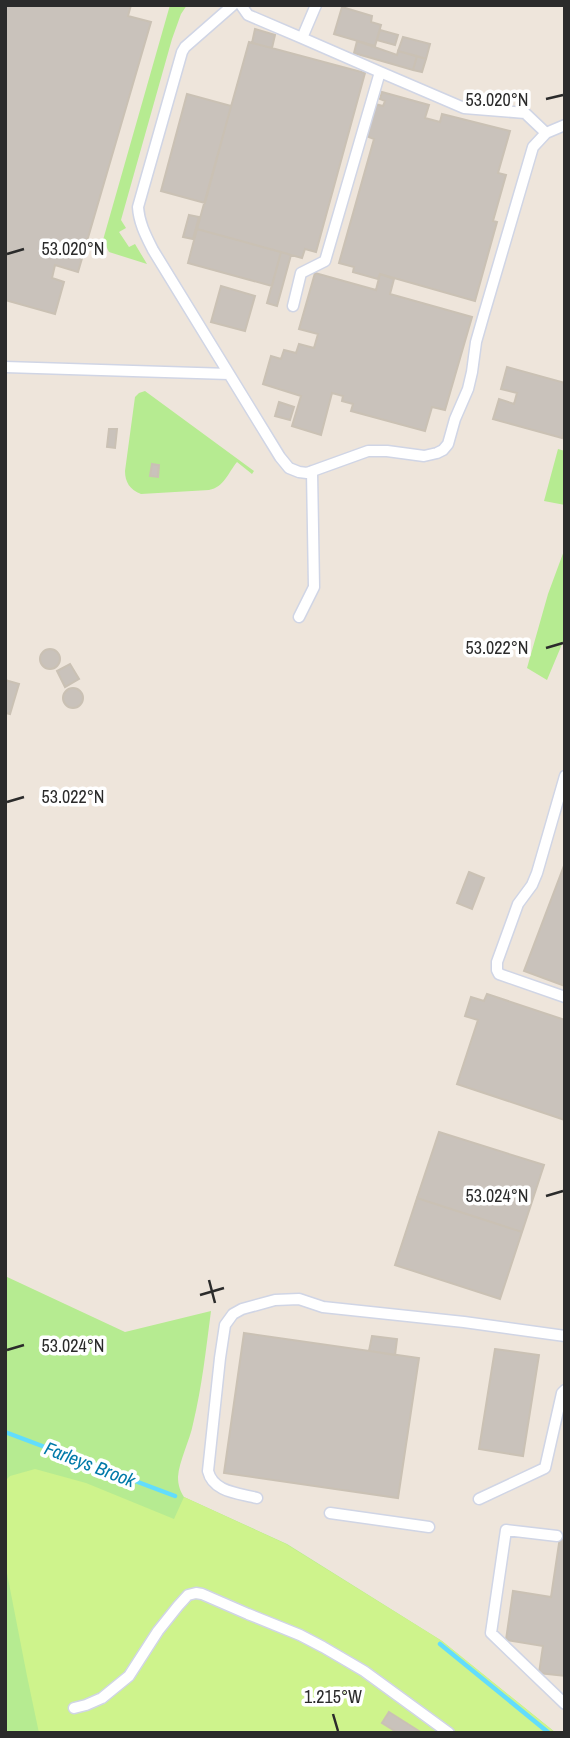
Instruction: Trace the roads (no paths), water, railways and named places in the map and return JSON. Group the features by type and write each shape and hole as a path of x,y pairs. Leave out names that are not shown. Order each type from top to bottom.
{"lane":[{"path":"233,5 182,52 138,207 141,222 153,250 285,464 299,472 307,473 368,451 424,456 437,453 448,444 468,389 476,342 533,147 546,133 565,125"},
{"path":"241,5 248,15 464,108 525,113 546,133"},
{"path":"302,38 316,5"},
{"path":"293,306 301,273 326,261 380,72"},
{"path":"5,367 229,374"},
{"path":"299,617 314,587 312,471"},
{"path":"565,776 537,873 518,904 497,970 499,974 565,997"},
{"path":"257,1498 219,1488 210,1479 208,1471 225,1325 233,1314 242,1309 275,1300 299,1299 323,1307 565,1336"},
{"path":"480,1499 545,1468 562,1393 565,1390"},
{"path":"330,1513 429,1527"},
{"path":"556,1536 506,1530 491,1633 565,1704"},
{"path":"74,1708 102,1698 129,1676 178,1606 188,1595 196,1593 312,1641 364,1671 449,1733"}],"waterway":[{"name":"Farleys Brook","path":"5,1432 175,1496"},
{"path":"440,1644 549,1733"}]}
